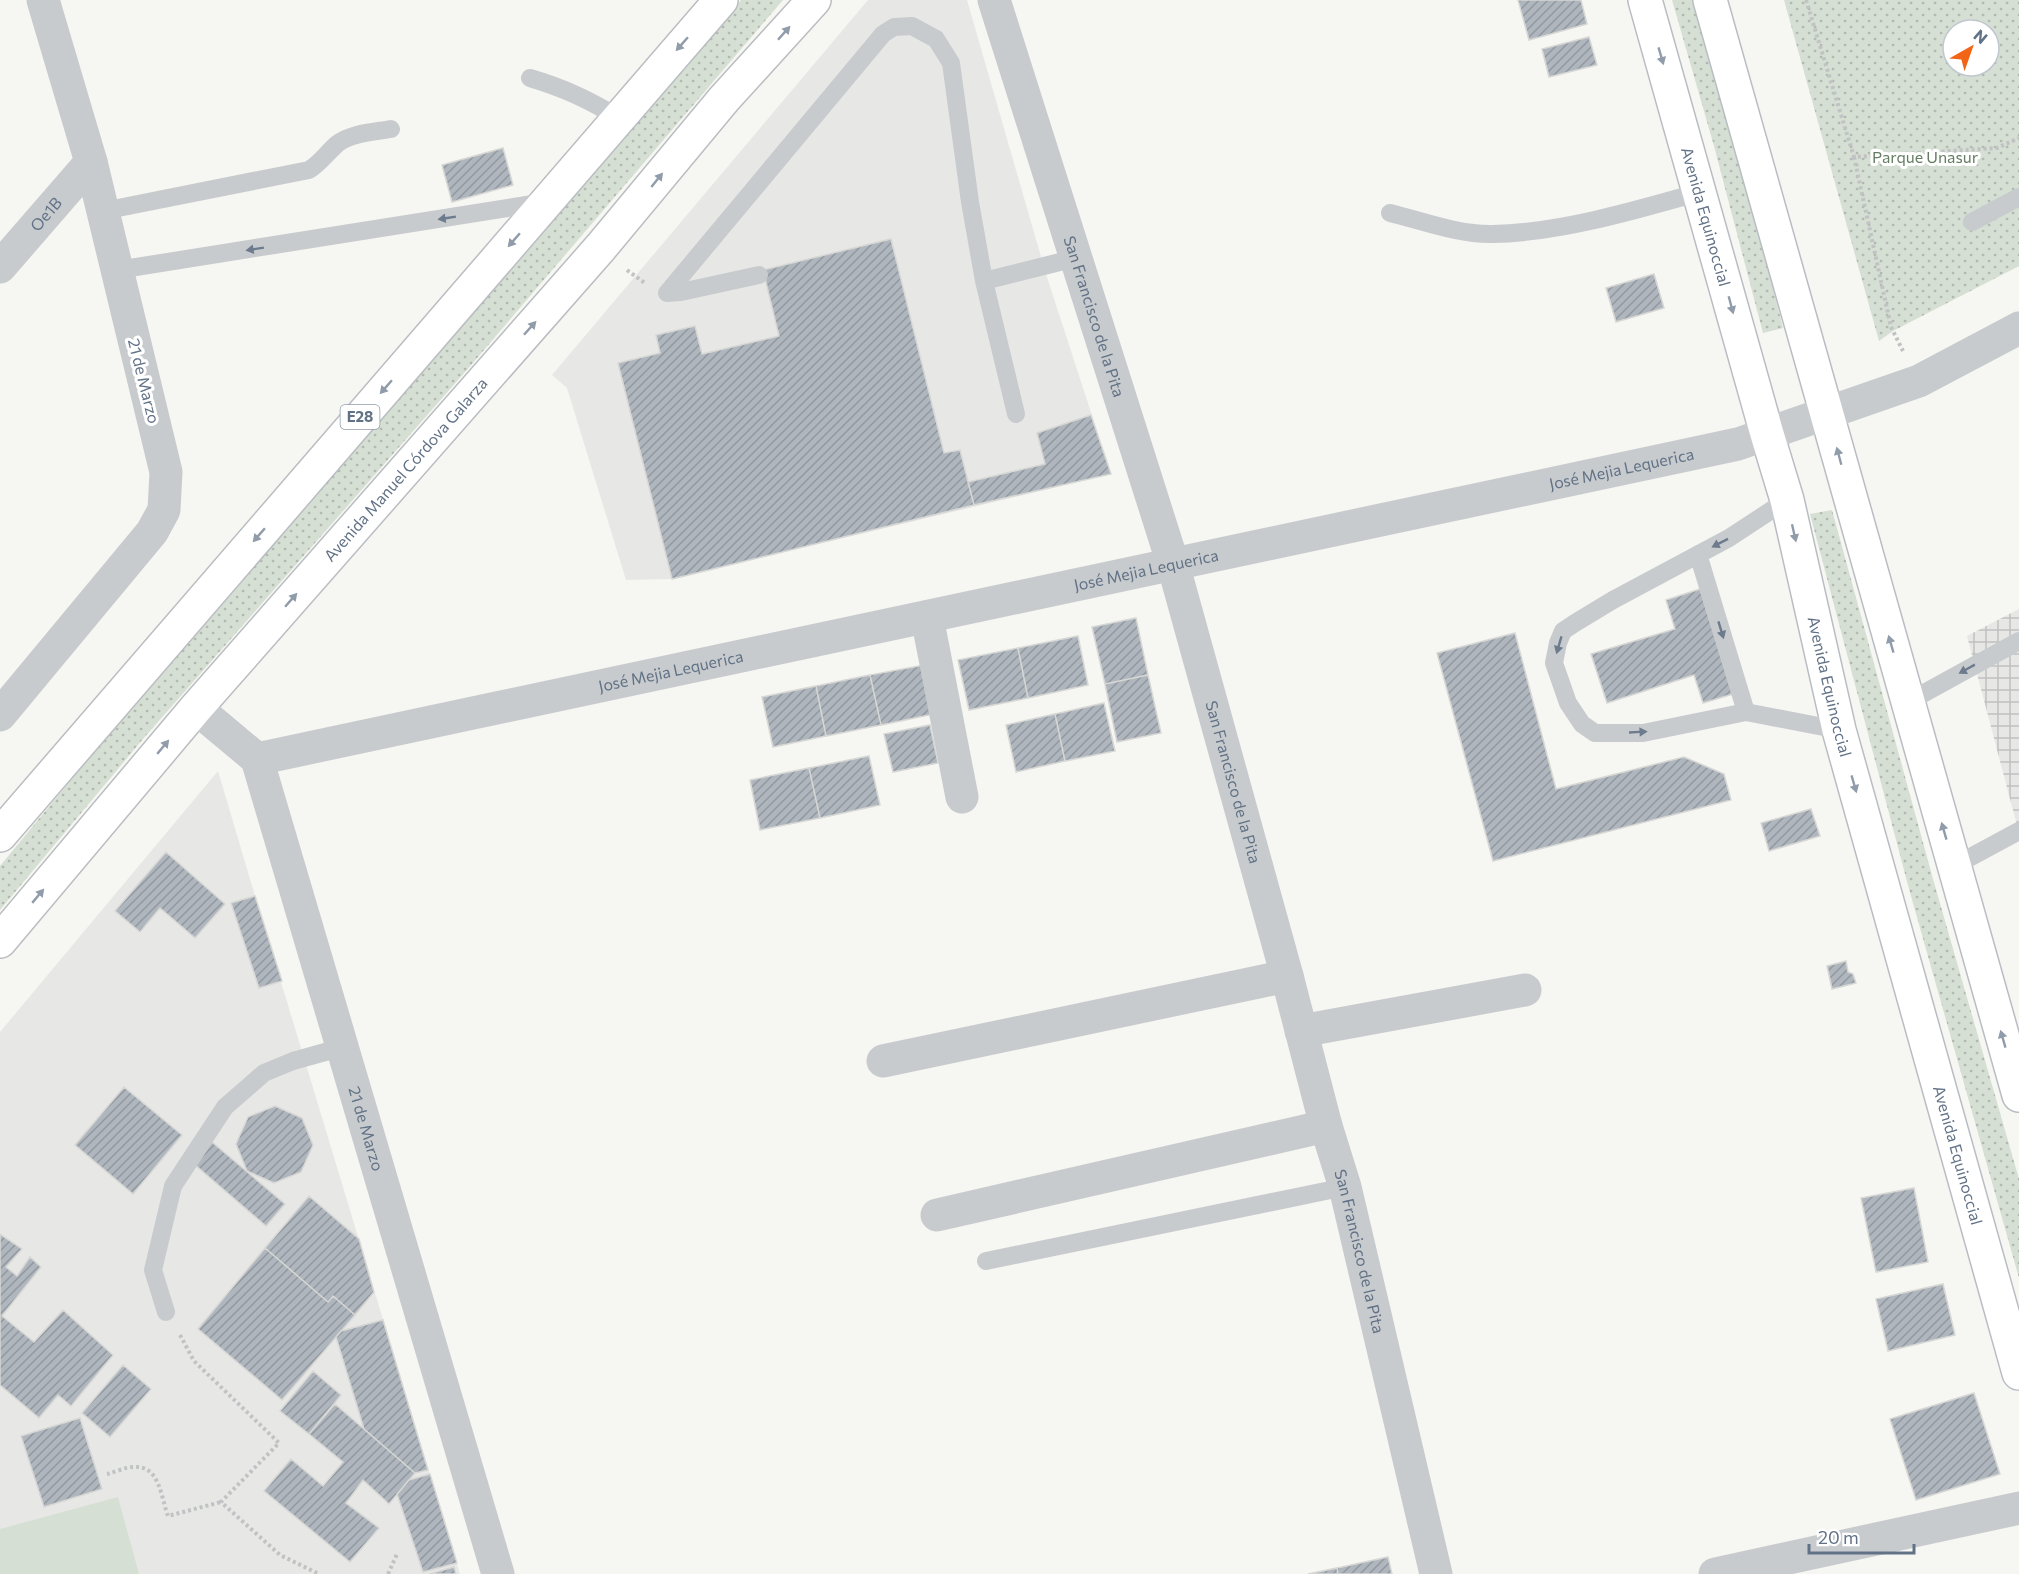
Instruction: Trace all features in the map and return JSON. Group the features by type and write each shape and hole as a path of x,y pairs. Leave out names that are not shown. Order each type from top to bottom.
{"main road":[{"name":"E28","path":"0,835 721,0"},
{"name":"Avenida Manuel Córdova Galarza","path":"0,941 196,708 601,248 724,99 814,0"},
{"name":"Avenida Equinoccial","path":"1645,0 1787,500 1839,730 2019,1373"},
{"path":"1710,0 2019,1095"}],"street":[{"name":"21 de Marzo","path":"0,715 152,532 164,510 166,472 91,162 43,0"},
{"name":"San Francisco de la Pita","path":"994,0 1173,564 1326,1126 1345,1187 1436,1574"},
{"name":"Oe1B","path":"0,267 91,162"},
{"name":"José Mejia Lequerica","path":"257,759 1738,444 1919,381 2019,328"},
{"path":"927,616 962,797"},
{"path":"196,708 257,759"},
{"name":"21 de Marzo","path":"257,759 498,1574"},
{"path":"883,1061 1287,976"},
{"path":"1301,1030 1525,990"},
{"path":"937,1215 1326,1126"},
{"path":"1715,1574 2019,1508"}],"lane":[{"path":"667,293 883,34 894,27 912,26 936,39 951,63 970,202 984,281 1016,414"},
{"path":"530,78 588,99 619,118"},
{"path":"103,211 309,170 320,163 338,143 351,136 392,129"},
{"path":"1390,213 1451,229 1492,234 1547,229 1648,207 1700,192"},
{"path":"1972,222 2019,197"},
{"path":"117,270 547,201"},
{"path":"984,281 1076,258"},
{"path":"667,293 681,292 759,274"},
{"path":"1787,500 1729,538 1613,600 1563,631 1554,663 1568,703 1582,724 1595,733 1644,733 1746,712 1839,730"},
{"path":"1698,554 1746,712"},
{"path":"1908,702 2019,641"},
{"path":"1954,866 2019,831"},
{"path":"166,1312 153,1270 173,1186 225,1107 264,1073 293,1061 343,1047"},
{"path":"986,1261 1345,1187"}],"path":[{"path":"1806,0 1854,157 1891,327 1919,381"},
{"path":"1854,157 1997,148 2019,138"},
{"path":"601,248 630,273 667,293"},
{"path":"107,1474 135,1466 150,1470 157,1479 168,1516 221,1502 279,1443 194,1360 166,1312"},
{"path":"221,1502 280,1554 320,1574"},
{"path":"388,1574 397,1554"}],"shaded area":[{"path":"868,0 967,0 1046,274 1111,474 672,579 626,580 567,388 552,375"},
{"path":"2019,609 2019,833 1967,636"},
{"path":"218,771 460,1574 0,1574 0,1032"}],"green space":[{"path":"741,0 783,0 472,364 143,739 0,910 0,866 118,723 448,343"},
{"path":"1672,0 1693,0 1736,141 1783,328 1763,333 1714,146"},
{"name":"Parque Unasur","path":"1784,0 2019,0 2019,266 1893,331 1879,341"},
{"path":"1832,510 1933,879 2019,1179 2019,1278 1909,889 1810,514"},
{"path":"118,1497 139,1574 0,1574 0,1529"}],"building":[{"path":"1518,0 1581,0 1587,24 1529,40"},
{"path":"1589,37 1597,65 1549,77 1542,49"},
{"path":"503,148 513,185 452,202 442,165"},
{"path":"891,239 944,453 960,450 974,505 672,579 618,363 660,353 656,335 695,326 702,354 779,336 763,270"},
{"path":"1654,274 1664,308 1616,322 1606,288"},
{"path":"1091,415 1111,474 974,505 968,482 1045,464 1037,433"},
{"path":"1700,589 1733,694 1703,703 1694,675 1607,703 1591,654 1675,629 1666,600"},
{"path":"1136,618 1148,675 1105,684 1092,627"},
{"path":"1515,633 1556,789 1684,757 1724,774 1731,800 1493,861 1437,653"},
{"path":"1078,636 1088,685 1028,698 1018,648"},
{"path":"1018,648 1028,698 969,710 958,660"},
{"path":"924,665 934,714 881,725 870,675"},
{"path":"870,675 881,725 826,736 816,686"},
{"path":"1148,675 1161,733 1117,742 1105,684"},
{"path":"816,686 826,736 773,747 762,697"},
{"path":"1104,703 1115,751 1065,761 1055,714"},
{"path":"1055,714 1065,761 1016,772 1006,725"},
{"path":"930,725 938,763 893,772 884,734"},
{"path":"869,756 880,805 820,818 809,768"},
{"path":"809,768 820,818 760,830 750,780"},
{"path":"1811,809 1820,836 1769,851 1761,823"},
{"path":"166,852 225,904 195,938 160,908 140,932 115,911"},
{"path":"255,896 282,981 259,988 231,903"},
{"path":"1846,961 1848,972 1853,974 1856,983 1832,989 1827,966"},
{"path":"124,1087 182,1135 133,1194 75,1145"},
{"path":"275,1106 302,1118 313,1145 301,1172 274,1183 247,1171 236,1144 248,1117"},
{"path":"212,1142 285,1204 266,1226 194,1164"},
{"path":"1914,1188 1928,1262 1876,1272 1861,1198"},
{"path":"309,1196 359,1239 374,1292 355,1315 333,1296 328,1302 265,1248"},
{"path":"0,1234 22,1249 6,1267 17,1276 30,1257 41,1267 2,1316 34,1342 63,1310 113,1355 71,1406 58,1395 39,1418 0,1385"},
{"path":"265,1248 328,1302 333,1296 355,1315 282,1400 198,1329"},
{"path":"1943,1284 1955,1335 1888,1351 1876,1299"},
{"path":"383,1320 428,1470 415,1473 364,1429 336,1337 341,1331"},
{"path":"123,1365 151,1389 110,1437 82,1413"},
{"path":"313,1371 341,1395 309,1434 280,1411"},
{"path":"1974,1393 2000,1474 1916,1500 1890,1419"},
{"path":"335,1404 415,1473 389,1504 363,1480 346,1503 379,1528 350,1562 264,1491 291,1459 323,1486 343,1462 309,1434"},
{"path":"80,1418 102,1489 44,1507 21,1436"},
{"path":"430,1474 457,1563 423,1572 397,1494 409,1480"},
{"path":"1388,1557 1392,1574 1338,1574 1337,1568"},
{"path":"454,1567 456,1574 429,1574"},
{"path":"1337,1568 1338,1574 1308,1574"}]}
